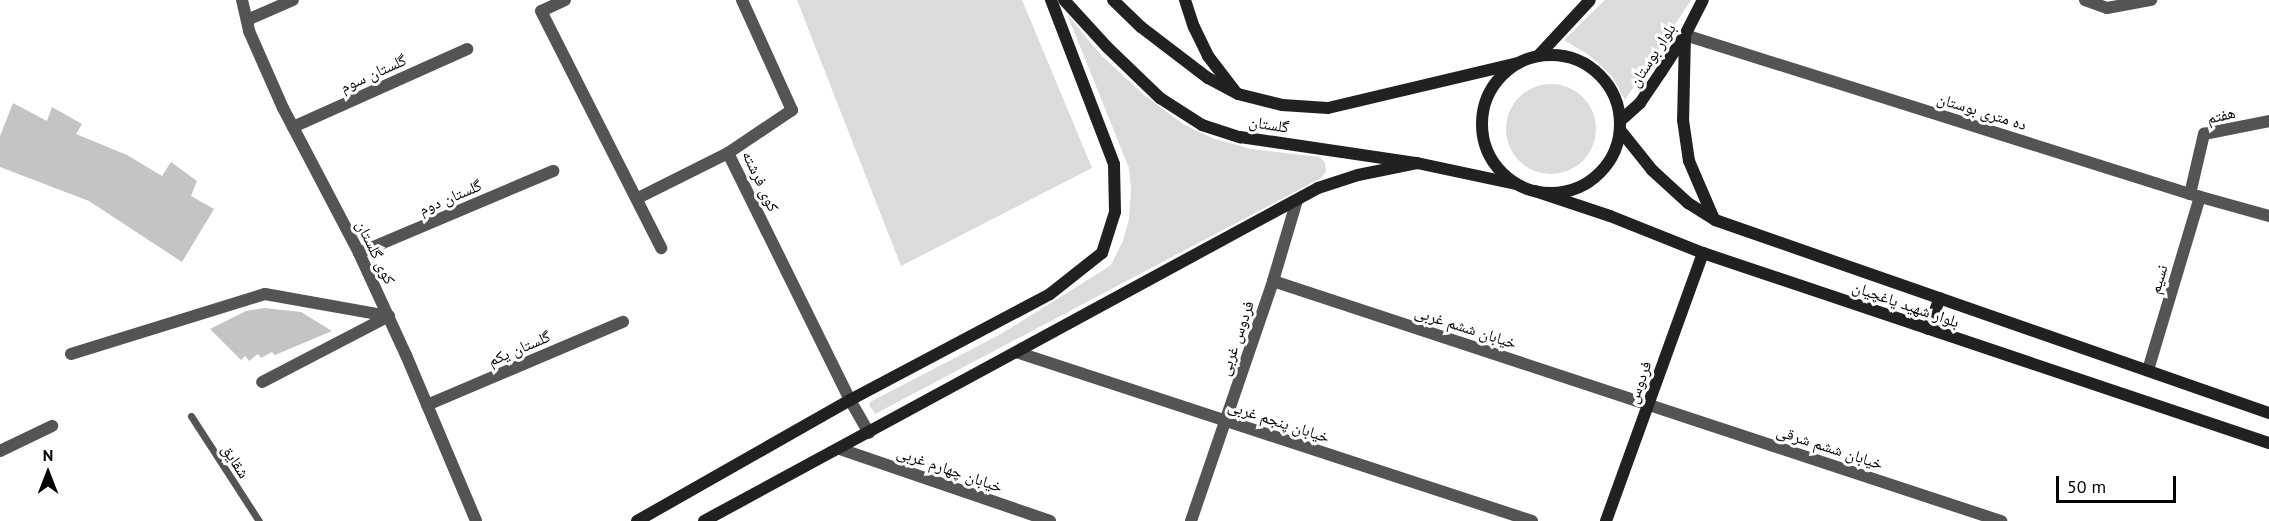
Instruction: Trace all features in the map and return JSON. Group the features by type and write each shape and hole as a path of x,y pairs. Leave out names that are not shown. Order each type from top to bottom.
{"main road":[{"path":"637,521 850,400 1050,294 1102,253 1115,212 1114,164 1052,0"},
{"name":"گلستان","path":"1064,0 1107,47 1160,98 1202,125 1240,136 1418,163 1516,184"},
{"name":"گلستان","path":"1113,0 1141,27 1192,66 1238,94 1282,105 1328,108 1518,63"},
{"path":"1185,0 1194,27 1209,56 1238,94"},
{"path":"1538,56 1590,0"},
{"name":"بلوار بوستان","path":"1620,126 1640,103 1685,35 1703,0"},
{"path":"1685,35 1683,120 1689,161 1715,220"},
{"path":"1538,56 1558,56 1577,60 1594,70 1608,84 1617,102 1620,126 1616,149 1606,167 1592,180 1564,192 1535,192 1516,184 1500,171 1488,154 1482,134 1482,113 1489,93 1501,76 1518,63 1538,56"},
{"name":"بلوار شهید یاغچیان","path":"1620,126 1660,176 1688,203 1715,220 2269,410"},
{"path":"704,521 715,518 1318,188 1358,175 1418,163"},
{"name":"بلوار شهید یاغچیان","path":"1535,192 1610,216 1703,253 2269,443"},
{"name":"فردوس","path":"1606,521 1703,253"},
{"path":"1928,329 1940,298"}],"street":[{"name":"کوی گلستان","path":"242,0 247,20 293,127 359,253 476,521"},
{"path":"247,20 293,0"},
{"path":"565,0 541,11 638,198 661,248"},
{"name":"کوی فرشته","path":"742,0 792,110 728,153 850,400 869,433"},
{"path":"2085,0 2107,8 2151,0"},
{"name":"ده متری بوستان","path":"1685,35 2195,196 2269,216"},
{"name":"گلستان سوم","path":"293,127 467,49"},
{"name":"هفتم","path":"2195,196 2204,134 2269,121"},
{"path":"638,198 728,153"},
{"name":"گلستان دوم","path":"359,253 553,171"},
{"name":"نسیم","path":"2148,370 2195,196"},
{"name":"فردوس غربی","path":"1191,521 1273,281 1297,200"},
{"name":"خیابان ششم غربی","path":"1273,281 1648,405"},
{"path":"71,354 265,294 388,316"},
{"path":"262,382 388,316"},
{"name":"گلستان یکم","path":"427,405 623,322"},
{"name":"خیابان پنجم غربی","path":"1016,352 1532,521"},
{"name":"خیابان ششم شرقی","path":"1648,405 2001,521"},
{"path":"0,451 52,426"},
{"name":"خیابان چهارم غربی","path":"840,449 1050,521"}],"lane":[{"name":"شقایق","path":"191,416 259,521"}],"shaded area":[{"path":"797,0 1022,0 1092,168 901,266"},
{"path":"1605,0 1691,0 1625,100 1612,76 1590,56 1564,40"},
{"path":"1067,14 1100,54 1144,95 1183,124 1212,138 1251,149 1320,157 1325,163 1326,171 1321,178 875,414 869,405 870,402 1001,334 1111,265 1123,241 1129,219 1131,189 1129,168"},
{"path":"1551,84 1568,87 1583,97 1593,112 1596,129 1593,146 1583,161 1568,171 1551,174 1534,171 1519,161 1509,146 1506,129 1509,112 1519,97 1534,87"}],"building":[{"path":"13,103 47,121 52,107 82,124 76,134 127,155 162,176 171,162 197,181 191,196 214,209 182,262 89,201 0,167 0,136"},
{"path":"264,308 301,312 332,331 275,355 272,352 261,358 258,354 249,361 245,356 241,360 210,329 246,311"}]}
